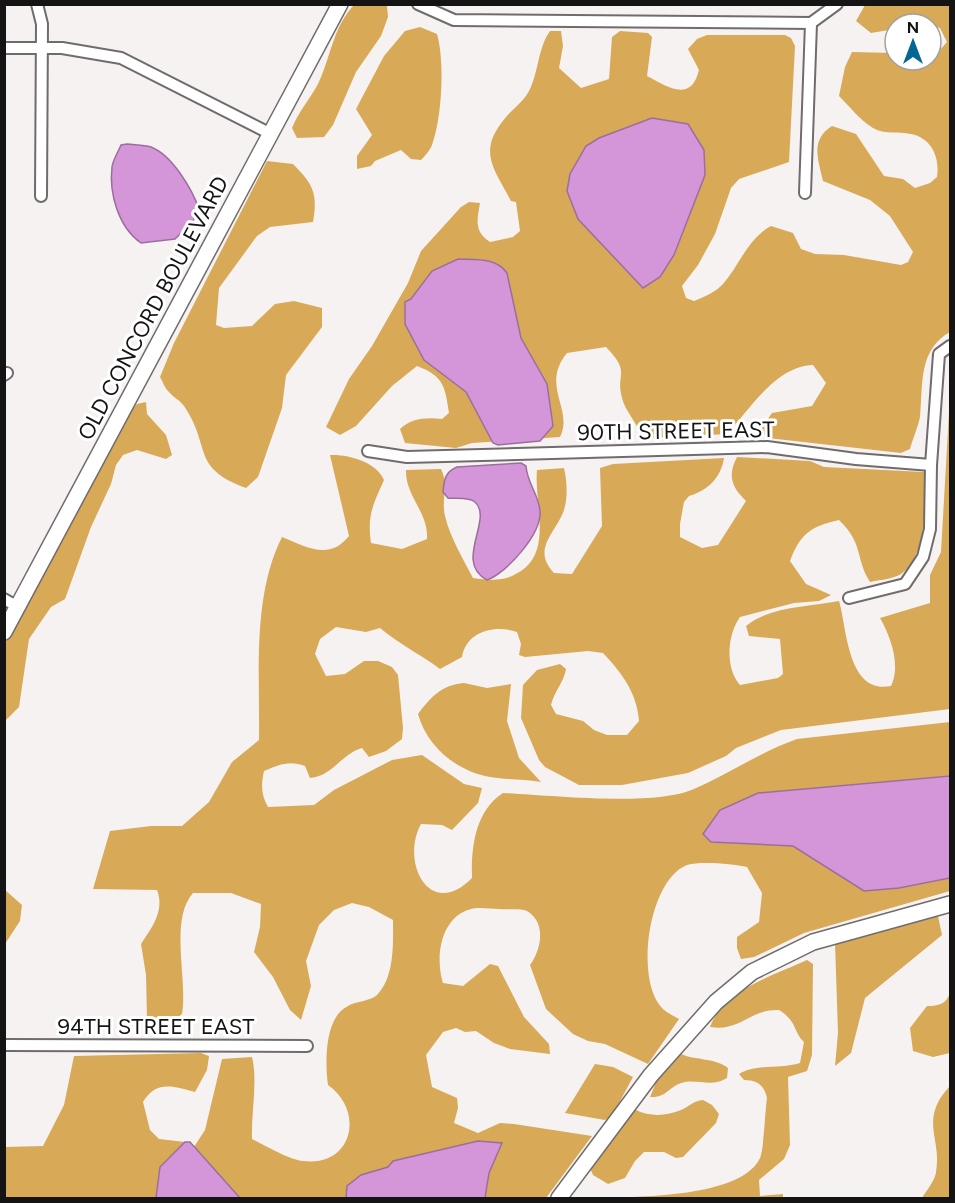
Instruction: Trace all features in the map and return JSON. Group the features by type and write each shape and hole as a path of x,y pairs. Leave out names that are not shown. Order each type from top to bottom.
{"street":[{"path":"37,4 41,18 42,48 41,196"},
{"name":"OLD CONCORD BOULEVARD","path":"4,632 340,4"},
{"path":"418,4 454,20 811,23 837,4"},
{"path":"805,193 811,23"},
{"path":"4,48 92,51 121,58 272,134"},
{"path":"849,598 905,585 923,557 930,529 931,465 939,354 951,346"},
{"name":"90TH STREET EAST","path":"368,452 407,457 767,447 855,459 931,465"},
{"path":"4,599 18,607"},
{"path":"559,1198 651,1075 716,1002 752,972 813,942 951,904"},
{"name":"94TH STREET EAST","path":"4,1045 307,1046"}],"shaded area":[{"path":"355,4 387,6 388,17 381,36 356,72 333,125 324,137 297,138 292,128 318,84 342,22"},
{"path":"865,5 950,5 950,332 932,348 927,358 922,381 920,417 910,449 901,453 768,438 760,430 772,413 812,406 826,383 813,365 800,367 776,381 755,401 727,434 651,438 641,436 622,398 621,368 606,347 567,353 560,365 556,376 563,417 560,437 472,443 456,448 405,443 400,429 404,425 420,419 442,419 449,413 444,389 438,378 417,366 392,386 356,426 340,435 326,427 349,379 372,346 408,283 421,251 461,207 469,202 480,203 479,230 490,242 513,237 520,231 516,202 511,201 494,168 490,150 497,129 530,89 543,45 550,31 561,31 563,46 559,68 581,88 609,79 612,37 620,31 648,33 652,37 647,76 678,90 690,86 699,70 688,49 697,39 707,35 785,35 791,38 795,46 789,162 739,179 731,188 715,234 698,265 682,286 686,298 694,301 720,287 750,245 771,226 793,233 801,249 815,254 844,255 901,265 908,262 913,252 890,216 870,200 823,181 817,150 821,137 832,126 856,134 884,176 903,179 915,188 930,183 937,177 936,156 929,144 911,134 873,128 839,96 845,67 852,52 883,53 883,72 943,72 943,46 947,42 943,34 943,12 883,12 883,31 871,33 856,21"},
{"path":"420,27 437,34 441,59 440,105 432,145 421,160 411,159 401,150 375,161 371,166 357,169 357,156 372,135 356,109 384,56 405,31"},
{"path":"652,118 688,124 704,150 705,175 674,255 660,277 643,288 578,219 567,191 570,174 586,146 599,138"},
{"path":"121,145 148,146 159,151 174,165 192,192 199,209 193,221 175,239 141,243 126,228 121,219 114,198 111,177 114,159"},
{"path":"267,161 293,164 305,177 314,196 313,222 270,227 257,236 219,288 216,325 224,328 252,326 275,304 294,301 322,308 322,327 286,375 282,408 258,477 246,488 228,480 209,464 192,420 182,404 167,390 160,377 174,343"},
{"path":"458,259 491,262 507,273 521,338 547,384 553,426 540,441 498,445 493,443 466,392 424,360 405,324 405,302 411,299 432,271"},
{"path":"950,395 950,709 781,730 736,748 726,756 688,773 622,785 579,785 545,767 539,760 521,718 523,685 537,670 560,664 566,669 551,705 556,714 583,721 594,730 607,735 627,735 639,721 638,711 632,692 603,653 588,651 525,657 519,655 521,644 517,632 499,629 482,632 475,636 469,641 462,657 440,669 380,628 366,632 336,627 320,639 315,654 326,676 345,674 364,661 378,661 392,667 398,675 402,739 386,751 369,757 362,748 348,755 325,773 310,778 305,766 289,763 279,765 264,771 262,785 268,807 314,805 334,790 392,760 422,755 464,784 482,788 478,803 452,830 442,825 421,824 415,839 414,855 423,881 432,890 443,893 457,890 472,878 472,855 481,820 486,810 503,793 628,799 654,798 694,789 770,750 797,739 950,722 950,891 804,933 754,957 741,959 737,948 737,937 759,922 762,893 747,867 708,863 687,865 674,874 663,890 650,932 649,977 654,995 663,1009 679,1019 648,1064 605,1044 588,1041 573,1034 546,1009 530,965 537,952 540,929 533,916 527,911 478,908 461,913 452,920 442,940 440,962 443,983 463,986 490,964 498,966 524,1017 549,1044 550,1054 510,1049 494,1043 476,1031 465,1032 456,1028 443,1032 426,1055 432,1087 457,1098 458,1108 454,1123 478,1133 500,1123 592,1136 546,1198 240,1198 194,1147 205,1130 222,1059 252,1057 254,1077 252,1139 277,1152 303,1161 320,1161 333,1155 343,1146 350,1122 347,1109 340,1096 328,1085 326,1065 330,1030 340,1012 351,1004 374,997 383,987 392,959 393,920 369,907 352,903 334,910 319,925 306,961 311,986 301,1020 290,1010 273,977 254,952 260,927 261,904 231,893 193,893 182,919 182,1014 168,1025 147,1020 146,975 141,944 158,912 157,890 93,889 110,831 151,826 182,826 209,802 232,762 259,740 262,610 272,560 282,537 309,548 326,550 341,544 349,536 330,455 361,460 375,468 380,474 384,480 372,510 371,543 402,549 427,539 427,530 409,488 406,470 441,469 444,480 444,510 450,532 473,578 487,580 512,576 525,568 533,559 537,548 540,522 537,470 564,468 567,489 564,510 547,541 545,556 547,564 554,573 572,574 602,526 600,468 613,464 724,458 720,472 712,483 702,491 689,496 684,502 680,537 702,548 718,545 746,501 732,481 732,470 737,457 810,461 824,467 924,472 924,512 920,541 910,566 901,574 870,582 862,566 856,544 847,529 839,520 821,525 803,538 790,561 806,584 831,595 819,601 794,603 740,617 730,642 732,670 740,685 778,678 783,674 780,639 749,636 746,626 766,614 839,601 847,642 857,670 865,680 876,686 891,686 895,661 888,634 880,618 930,603 930,575 941,552"},
{"path":"146,402 147,414 166,435 172,455 166,459 137,450 123,455 116,465 111,484 91,527 65,599 51,607 29,639 19,707 5,721 5,642 129,412 137,404"},
{"path":"521,463 526,466 528,478 538,500 539,520 522,551 504,569 487,580 478,572 473,563 480,509 473,500 448,498 443,492 445,480 450,471 457,467"},
{"path":"464,683 487,688 511,684 507,721 519,758 541,782 498,778 472,772 448,758 430,739 418,714 437,693 449,686"},
{"path":"950,776 950,878 899,888 864,891 793,846 711,842 703,834 720,810 758,793"},
{"path":"5,890 22,905 20,921 5,944"},
{"path":"938,916 942,935 865,998 851,1053 835,1066 838,1033 835,943"},
{"path":"807,960 813,964 812,1055 807,1071 788,1077 790,1145 784,1159 759,1180 760,1196 783,1194 783,1198 612,1198 693,1192 734,1180 750,1171 760,1158 767,1098 759,1084 744,1080 739,1074 753,1069 800,1063 804,1042 789,1019 779,1010 760,1013 730,1026 710,1027 726,1003 738,993"},
{"path":"950,993 950,1053 933,1057 913,1051 910,1028 927,1006 942,1004"},
{"path":"201,1053 209,1056 207,1070 195,1092 166,1086 154,1090 143,1102 150,1130 159,1139 185,1142 160,1167 156,1198 5,1198 5,1147 43,1146 64,1105 74,1056"},
{"path":"679,1053 728,1068 727,1078 712,1083 685,1082 661,1096 650,1097 657,1080"},
{"path":"595,1064 613,1067 633,1077 612,1116 605,1120 565,1113"},
{"path":"950,1086 950,1198 922,1198 936,1173 937,1150 933,1120 935,1109 940,1098"},
{"path":"703,1100 712,1105 719,1114 716,1123 683,1157 676,1158 664,1152 644,1152 635,1161 625,1178 608,1184 593,1175 590,1168 630,1113 636,1110 653,1115 670,1114"},
{"path":"478,1141 502,1143 489,1173 485,1198 346,1198 347,1186 361,1175 388,1167 393,1161"},
{"path":"185,1142 190,1142 240,1198 156,1198 160,1167"}]}
